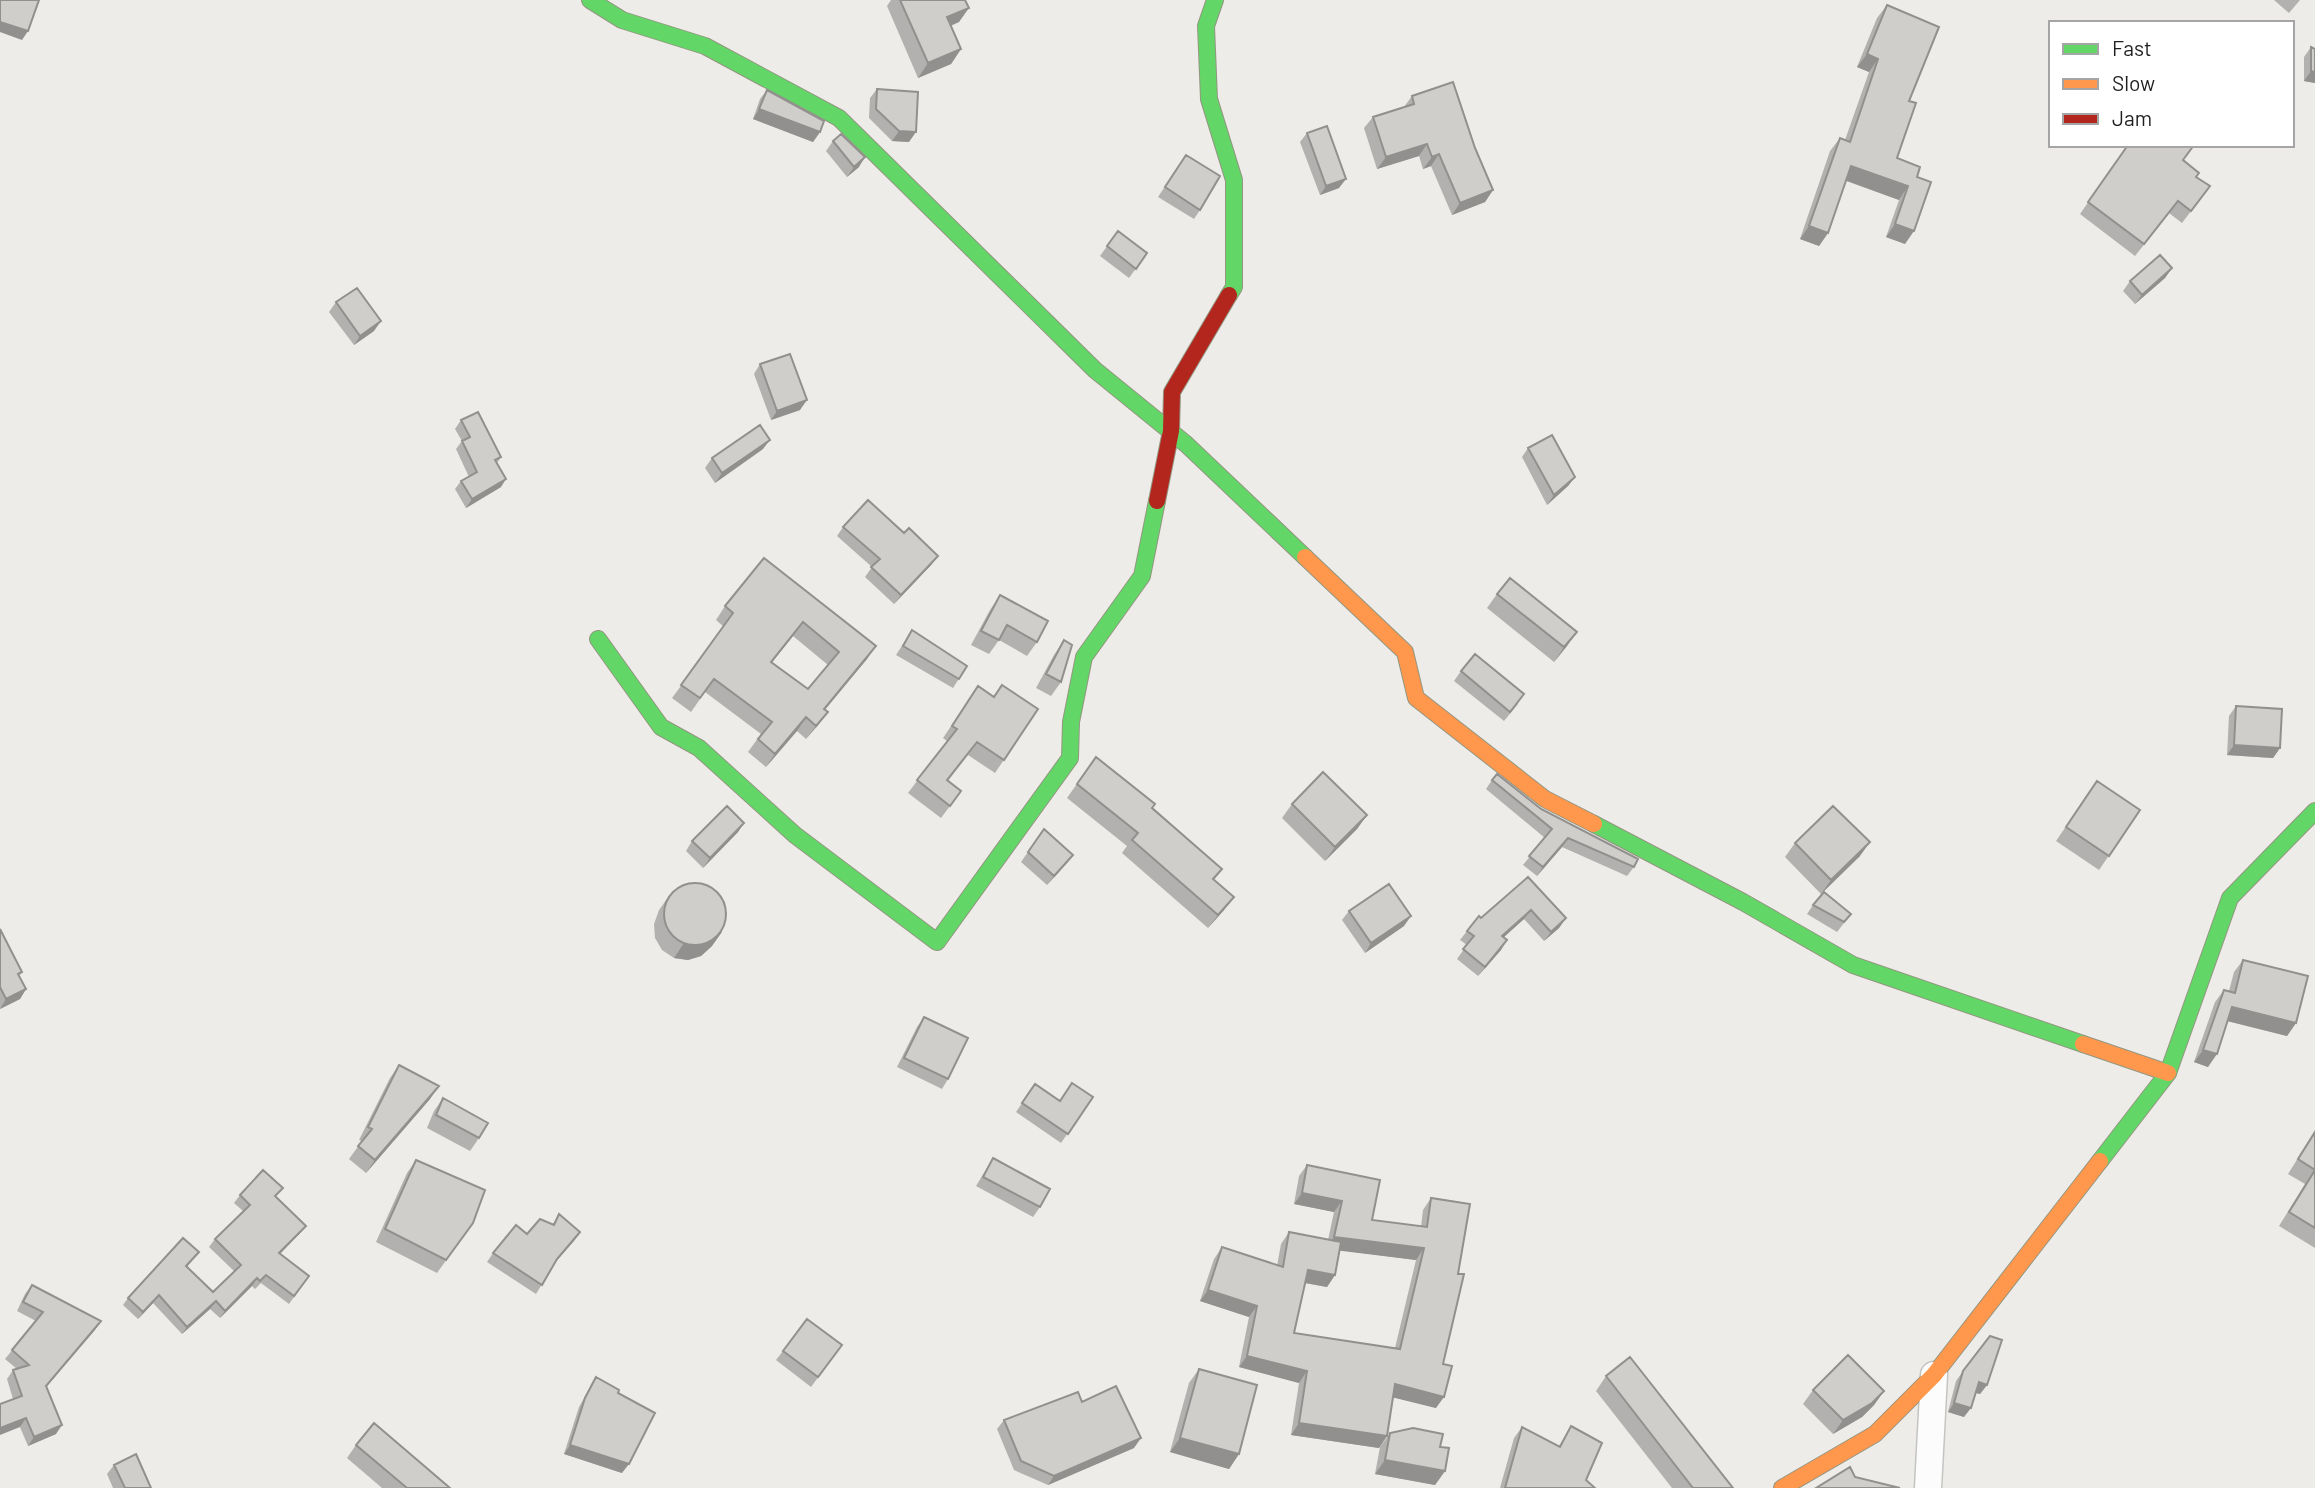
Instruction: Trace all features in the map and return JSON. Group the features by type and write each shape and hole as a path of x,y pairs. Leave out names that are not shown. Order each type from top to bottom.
{"street":[{"path":"590,0 622,20 705,46 839,118 1095,370 1171,431 1405,652 1416,698 1545,799 1743,902 1853,965 2168,1073"},
{"path":"598,639 661,727 699,748 795,835 937,942 1070,758 1071,722 1084,657 1142,576 1171,431 1172,392 1234,287 1234,180 1209,99 1206,26 1214,0"},
{"path":"1782,1488 1875,1434 1934,1375 2168,1073 2230,898 2315,811"},
{"path":"1928,1488 1934,1375"}],"building":[{"path":"0,0 39,0 28,31 0,22"},
{"path":"900,0 965,0 969,8 947,17 961,49 928,63"},
{"path":"1887,5 1939,27 1909,101 1916,103 1897,158 1920,167 1917,177 1931,182 1914,231 1895,224 1908,186 1851,166 1828,233 1809,226 1840,138 1850,142 1878,59 1867,54"},
{"path":"2311,47 2315,49 2315,72 2311,71"},
{"path":"1453,82 1475,148 1493,190 1460,203 1439,154 1432,157 1427,144 1386,157 1373,117 1414,104 1412,96"},
{"path":"877,89 918,92 916,132 899,131 876,109"},
{"path":"767,90 824,121 820,132 759,109"},
{"path":"1327,126 1346,179 1326,186 1307,133"},
{"path":"841,134 865,157 854,167 833,141"},
{"path":"2127,147 2193,147 2183,160 2199,173 2196,177 2210,186 2191,211 2178,201 2144,244 2088,202"},
{"path":"1186,155 1220,176 1200,210 1165,187"},
{"path":"1118,231 1147,253 1136,269 1107,246"},
{"path":"2160,255 2172,268 2142,295 2130,281"},
{"path":"357,288 381,321 360,336 336,302"},
{"path":"790,354 807,400 777,411 760,364"},
{"path":"478,412 501,457 495,460 506,479 472,499 461,481 477,472 462,441 470,437 461,420"},
{"path":"760,425 770,440 722,473 712,458"},
{"path":"1552,435 1575,477 1554,495 1528,448"},
{"path":"868,500 904,533 909,528 938,556 901,595 871,567 880,559 843,527"},
{"path":"764,558 876,646 824,709 828,712 816,726 806,717 775,754 758,739 772,722 714,679 700,698 681,685 733,613 725,606","holes":["803,622 839,652 808,689 771,662"]},
{"path":"1510,578 1577,632 1564,647 1497,594"},
{"path":"1000,595 1048,621 1037,642 1007,625 999,640 981,631"},
{"path":"912,630 967,666 959,679 903,646"},
{"path":"1064,640 1072,645 1061,682 1046,674"},
{"path":"1475,654 1524,694 1510,712 1461,671"},
{"path":"1002,685 1038,709 1004,760 977,742 947,780 961,791 950,806 917,780 957,729 952,726 978,686 994,697"},
{"path":"2236,706 2282,709 2280,748 2234,745"},
{"path":"1096,757 1155,804 1152,808 1222,869 1213,879 1234,897 1218,915 1132,840 1138,833 1077,784"},
{"path":"1323,772 1367,815 1335,847 1292,804"},
{"path":"1497,774 1541,809 1638,859 1634,867 1568,838 1543,867 1529,856 1552,829 1492,780"},
{"path":"2097,781 2140,810 2109,856 2066,827"},
{"path":"727,806 744,823 710,858 692,841"},
{"path":"1833,806 1870,842 1831,880 1795,843"},
{"path":"1044,829 1073,855 1054,876 1028,852"},
{"path":"1528,877 1566,918 1551,932 1531,910 1502,936 1507,940 1485,967 1463,949 1474,936 1467,931 1479,916 1481,918"},
{"path":"689,883 701,883 717,892 724,902 724,926 717,936 701,945 689,945 678,940 669,931 664,920 664,908 669,897 678,888"},
{"path":"1389,884 1411,916 1371,943 1349,911"},
{"path":"1824,892 1851,914 1844,922 1813,905"},
{"path":"0,929 22,972 18,974 26,989 6,999 0,987"},
{"path":"2243,960 2308,976 2296,1023 2232,1007 2217,1054 2203,1050 2224,990 2235,993"},
{"path":"924,1017 968,1038 948,1079 904,1058"},
{"path":"399,1065 439,1086 375,1160 358,1146 372,1129 368,1127"},
{"path":"1072,1083 1093,1097 1068,1134 1022,1103 1035,1084 1060,1101"},
{"path":"443,1098 488,1123 479,1138 436,1115"},
{"path":"2315,1132 2315,1170 2298,1159"},
{"path":"993,1158 1050,1189 1040,1207 983,1177"},
{"path":"416,1160 485,1190 473,1223 446,1260 385,1229"},
{"path":"1307,1165 1380,1180 1372,1220 1427,1227 1431,1198 1470,1204 1458,1274 1464,1274 1443,1364 1452,1366 1444,1397 1395,1384 1387,1436 1299,1423 1307,1371 1247,1356 1257,1306 1208,1290 1222,1247 1283,1267 1289,1232 1341,1242 1335,1275 1308,1270 1294,1333 1400,1349 1424,1248 1334,1237 1342,1201 1302,1193"},
{"path":"263,1170 283,1188 275,1196 306,1226 279,1253 309,1276 294,1296 266,1275 260,1281 257,1278 225,1311 216,1301 187,1327 159,1295 143,1312 128,1298 183,1238 199,1252 186,1266 213,1292 241,1265 215,1239 250,1205 240,1195"},
{"path":"2315,1170 2315,1228 2289,1212"},
{"path":"559,1214 580,1232 557,1259 542,1285 493,1253 516,1225 527,1234 540,1219 554,1225"},
{"path":"32,1285 101,1321 46,1386 62,1425 34,1437 26,1418 0,1428 0,1404 22,1396 13,1370 29,1365 12,1350 43,1312 23,1302"},
{"path":"807,1319 842,1345 818,1377 783,1351"},
{"path":"1990,1336 2002,1340 1987,1385 1979,1382 1971,1408 1954,1403 1963,1371"},
{"path":"1848,1355 1884,1391 1872,1403 1843,1420 1813,1390"},
{"path":"1630,1357 1733,1488 1693,1488 1606,1376"},
{"path":"1199,1369 1257,1385 1239,1454 1180,1438"},
{"path":"596,1377 619,1390 618,1393 655,1413 629,1464 570,1445 585,1398"},
{"path":"1116,1386 1141,1438 1054,1476 1021,1461 1004,1420 1078,1392 1082,1402"},
{"path":"374,1423 450,1488 407,1488 356,1445"},
{"path":"1571,1426 1602,1443 1586,1480 1595,1488 1505,1488 1522,1427 1560,1447"},
{"path":"1413,1428 1443,1434 1440,1447 1449,1448 1445,1471 1385,1460 1390,1433"},
{"path":"136,1454 151,1488 125,1488 114,1465"},
{"path":"1850,1467 1855,1477 1900,1488 1816,1488"}],"traffic: fast":[{"path":"590,0 622,20 705,46 839,118 1095,370 1186,444 1305,557"},
{"path":"1215,0 1206,26 1209,99 1234,180 1234,287 1229,295"},
{"path":"598,639 661,727 699,748 795,835 937,942 1070,758 1071,722 1084,657 1142,576 1157,501"},
{"path":"2100,1161 2168,1073 2230,898 2315,811"},
{"path":"1594,824 1743,902 1853,965 2083,1044"}],"traffic: slow":[{"path":"1305,557 1405,652 1416,698 1545,799 1594,824"},
{"path":"2083,1044 2168,1073"},
{"path":"1782,1488 1875,1434 1934,1375 2100,1161"}],"traffic: jam":[{"path":"1157,501 1171,431 1172,392 1229,295"}]}
